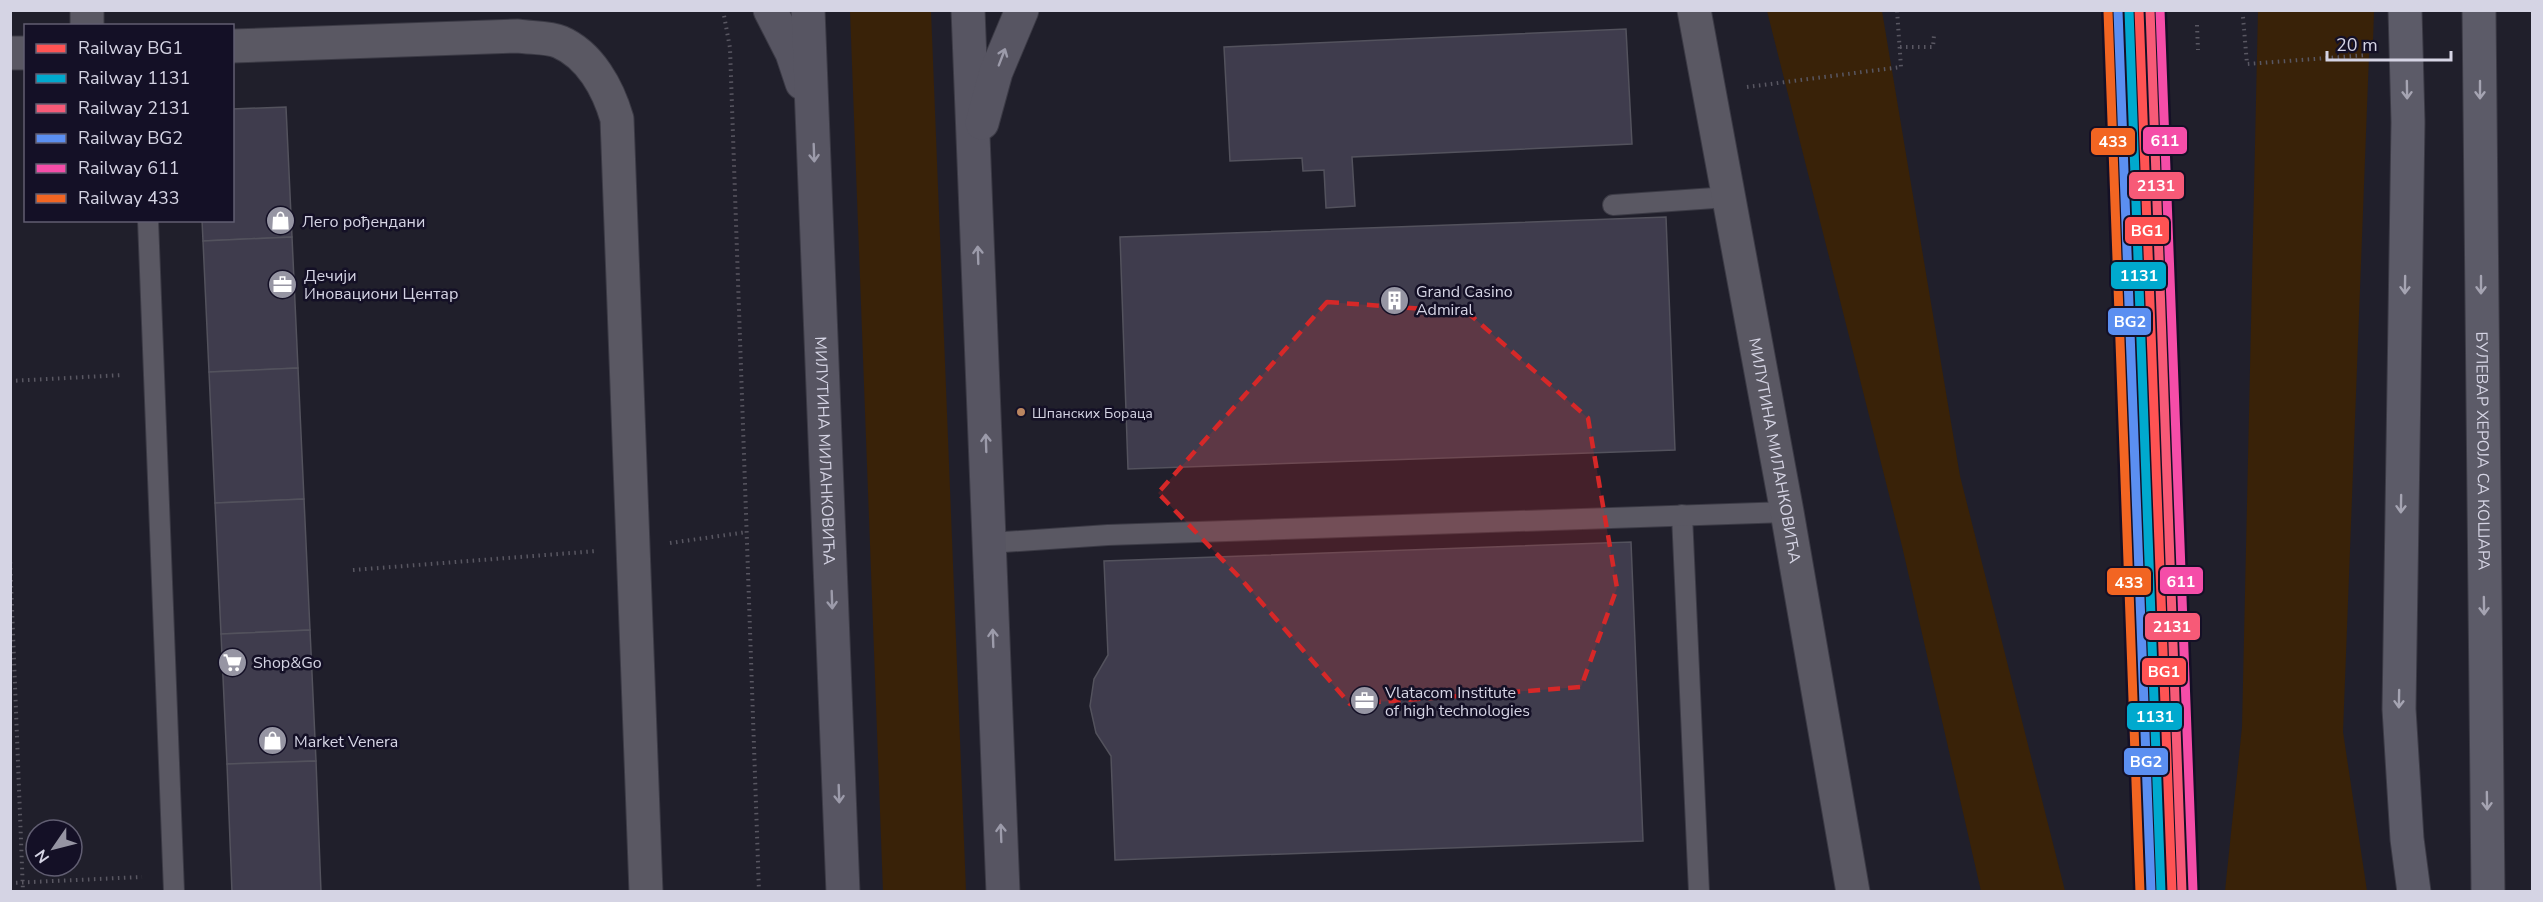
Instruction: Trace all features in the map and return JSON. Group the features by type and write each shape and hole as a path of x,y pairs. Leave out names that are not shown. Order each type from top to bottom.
{"main road":[{"path":"2405,10 2408,122 2399,709 2407,839 2414,891"},
{"name":"БУЛЕВАР ХЕРОЈА СА КОШАРА","path":"2479,10 2488,891"}],"street":[{"path":"770,10 792,53 812,114"},
{"name":"МИЛУТИНА МИЛАНКОВИЋА","path":"808,10 843,891"},
{"path":"968,10 1004,891"},
{"path":"974,154 996,72 1022,10"},
{"name":"МИЛУТИНА МИЛАНКОВИЋА","path":"1694,10 1787,512 1853,891"},
{"path":"234,46 518,36 559,41 589,62 611,99 617,118 646,891"}],"lane":[{"path":"1613,205 1729,197"},
{"path":"148,222 174,883"},
{"path":"989,543 1108,535 1787,512"},
{"path":"1682,515 1699,891"}],"path":[{"path":"723,10 730,48 759,891"},
{"path":"1752,86 1901,68 1898,10"},
{"path":"2243,17 2247,64 2369,55"},
{"path":"2197,25 2198,50"},
{"path":"1900,47 1933,46 1934,34"},
{"path":"10,381 154,373"},
{"path":"353,570 633,548 747,532"},
{"path":"10,556 23,891"},
{"path":"10,884 174,883"}],"highlighted area":[{"path":"1327,302 1467,312 1588,418 1617,588 1581,687 1350,704 1241,579 1158,493"}],"shaded area":[{"path":"850,11 931,11 966,891 883,891"},
{"path":"1767,11 1882,11 1960,476 2065,891 1981,891 1902,546"},
{"path":"2258,11 2374,11 2373,41 2369,55 2343,732 2367,891 2225,891 2242,727"}],"building":[{"path":"1626,29 1632,144 1352,157 1355,206 1326,208 1324,170 1303,171 1302,158 1230,161 1224,47"},
{"path":"286,107 292,237 203,241 202,222 234,222 234,109"},
{"name":"Grand Casino Admiral","path":"1666,217 1675,450 1128,469 1120,237"},
{"path":"292,237 298,368 209,372 203,241"},
{"path":"298,368 304,499 215,503 209,372"},
{"path":"304,499 310,630 221,634 215,503"},
{"name":"Vlatacom Institute of high technologies","path":"1631,542 1643,841 1115,860 1111,756 1096,733 1090,706 1094,679 1108,655 1104,561"},
{"path":"310,630 316,761 227,764 221,634"},
{"path":"316,761 321,892 232,892 227,764"}],"rail line":[{"name":"1131","path":"2129,10 2161,892"},
{"name":"BG1","path":"2139,10 2172,892"},
{"name":"2131","path":"2150,10 2182,892"},
{"name":"611","path":"2160,10 2193,891"},
{"name":"433","path":"2108,11 2140,892"},
{"name":"BG2","path":"2118,11 2151,892"}],"place":[{"name":"Лего рођендани","path":"281,221"},
{"name":"Дечији Иновациони Центар","path":"283,284"},
{"name":"Grand Casino Admiral","path":"1395,300"},
{"name":"Шпанских Бораца","path":"1021,412"},
{"name":"Shop&Go","path":"232,662"},
{"name":"Vlatacom Institute of high technologies","path":"1364,701"},
{"name":"Market Venera","path":"273,741"}]}
